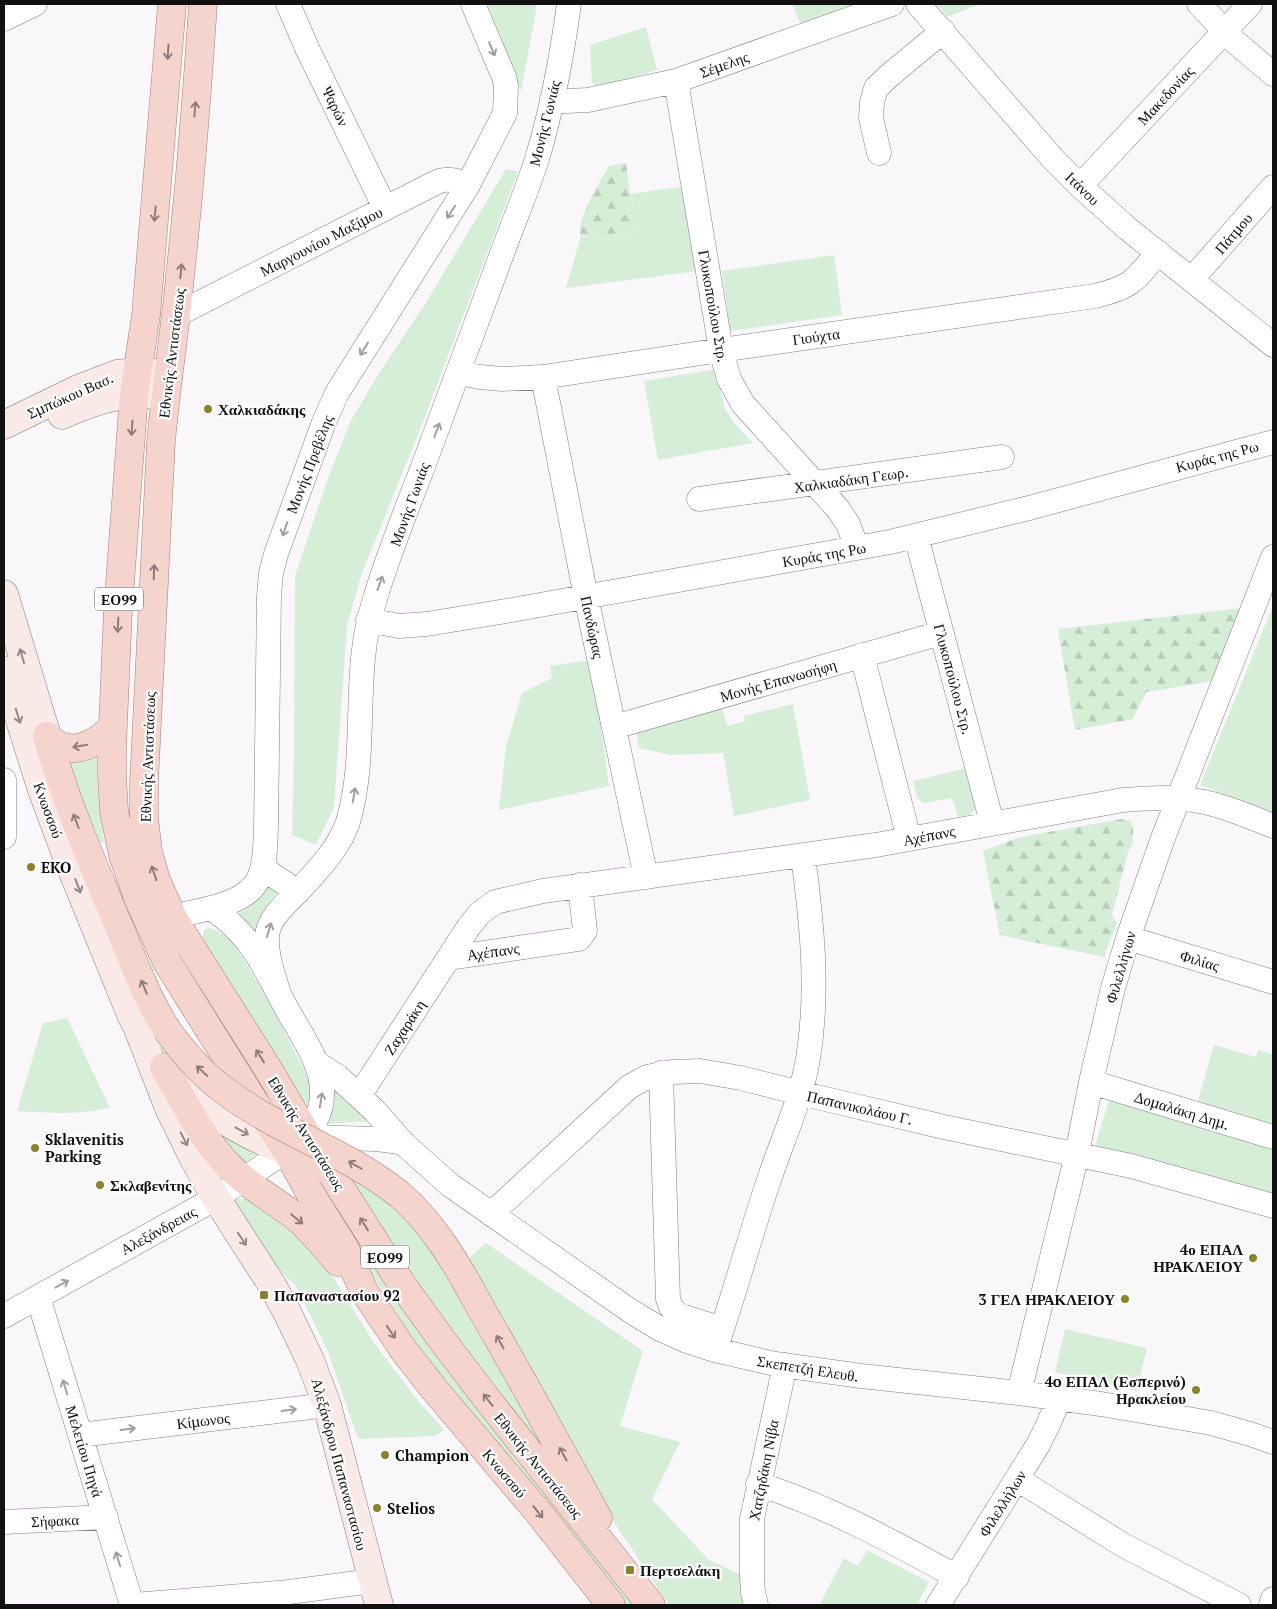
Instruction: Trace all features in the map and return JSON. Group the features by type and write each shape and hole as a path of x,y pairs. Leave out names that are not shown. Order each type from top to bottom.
{"main road":[{"name":"Εθνικής Αντιστάσεως","path":"172,4 147,306 135,383 118,610 112,728 112,793 114,811 120,842 132,884 155,938 191,1003 490,1403 627,1575"},
{"name":"Εθνικής Αντιστάσεως","path":"203,4 185,236 167,384 155,552 144,782 144,818 148,852 152,868 173,918 297,1143 310,1193 345,1249 364,1291"},
{"name":"Σμπώκου Βασ.","path":"4,425 94,382 117,374 135,383 167,384"},
{"name":"Σμπώκου Βασ.","path":"4,441 84,406 117,396 135,383"},
{"path":"4,594 56,767 96,871 150,1001 162,1023 177,1045 200,1069 234,1097 275,1122 361,1168 400,1195 426,1223 454,1261 592,1506 627,1575"},
{"name":"Κνωσσού","path":"4,670 53,820 103,950 180,1133 216,1198"},
{"path":"47,736 65,748 77,748 98,741 112,728"},
{"name":"Κνωσσού","path":"138,1030 164,1067 194,1098 224,1121 262,1142 297,1143"},
{"path":"164,1067 211,1144 231,1169 302,1222 364,1291"},
{"name":"Αλεξάνδρου Παπαναστασίου","path":"216,1198 268,1279 287,1312 310,1360 327,1405 376,1593"},
{"name":"Κνωσσού","path":"364,1291 405,1352 434,1389 539,1513 611,1605"},
{"name":"ΕΟ99","path":"627,1575 651,1605"}],"street":[{"path":"4,19 35,4"},
{"name":"Ψαρών","path":"288,4 307,48 385,208"},
{"name":"Μονής Πρεβέλης","path":"173,918 226,904 246,892 256,883 262,868 266,812 270,584 276,554 324,422 337,393 468,185 505,113 504,77 473,4"},
{"name":"Μονής Γωνιάς","path":"279,994 268,953 268,931 278,912 298,892 334,848 345,829 349,817 355,791 360,680 368,620 396,537 459,373 536,160 552,99 569,4"},
{"name":"Σέμελης","path":"552,99 567,101 588,100 676,81 892,4"},
{"name":"Ιτάνου","path":"918,4 1054,160 1080,186 1273,345"},
{"path":"1199,4 1224,32 1273,74"},
{"name":"Μακεδονίας","path":"1080,186 1250,4"},
{"path":"879,153 872,118 872,102 876,88 943,32"},
{"name":"Γλυκοπούλου Στρ.","path":"676,81 720,350 729,379 743,404 843,516 853,534 857,548"},
{"name":"Μαργουνίου Μαξίμου","path":"176,315 439,180 455,180 468,185"},
{"name":"Πάτμου","path":"1192,279 1273,187"},
{"name":"Γιούχτα","path":"459,373 502,379 542,377 1095,296 1127,286 1141,273 1158,252"},
{"name":"Πανδώρας","path":"542,377 586,597 646,876"},
{"name":"Κυράς της Ρω","path":"368,620 399,626 427,624 857,548 916,536 1029,508 1273,442"},
{"name":"Χαλκιαδάκη Γεωρ.","path":"700,500 1002,457"},
{"name":"Γλυκοπούλου Στρ.","path":"916,536 992,823"},
{"name":"Φιλελλήνων","path":"1020,1393 1077,1154 1091,1082 1113,988 1128,938 1179,798 1273,557"},
{"name":"Μονής Επανωσήφη","path":"614,726 941,634"},
{"path":"862,655 909,838"},
{"path":"4,780 4,837"},
{"name":"Αχέπανς","path":"449,958 480,913 495,902 580,885 802,856 1122,800 1179,798 1217,805 1273,826"},
{"path":"661,1073 668,1299 671,1307 678,1315 718,1340 772,1171 800,1093 808,1057 814,988 809,901 802,856"},
{"path":"262,868 298,892"},
{"name":"Αχέπανς","path":"449,958 579,939 585,931 580,885"},
{"path":"211,908 228,920 248,942 279,994 316,1064 322,1085 322,1101 315,1122 297,1143"},
{"path":"155,938 163,923 173,918"},
{"name":"Φιλίας","path":"1128,938 1273,982"},
{"name":"Ζαχαράκη","path":"359,1096 449,958"},
{"name":"Σκεπετζή Ελευθ.","path":"316,1064 338,1076 375,1111 403,1143 450,1184 573,1272 645,1320 669,1333 718,1340 784,1365 861,1376 1020,1393 1101,1404 1211,1423 1273,1442"},
{"name":"Παπανικολάου Γ.","path":"491,1214 629,1087 647,1077 661,1073 700,1071 742,1078 944,1127 1131,1166 1273,1206"},
{"name":"Δομαλάκη Δημ.","path":"1091,1082 1273,1137"},
{"path":"297,1143 330,1138 376,1138 403,1143"},
{"name":"Αλεξάνδρειας","path":"4,1316 216,1198 297,1143"},
{"name":"Μελετίου Πηγά","path":"38,1297 134,1605"},
{"name":"Χατζηδάκη Νίβα","path":"756,1605 752,1576 752,1519 784,1365"},
{"name":"Φιλελλήλων","path":"938,1605 1038,1446 1059,1398"},
{"name":"Κίμωνος","path":"80,1435 327,1405"},
{"path":"1017,1479 1123,1545 1239,1605"},
{"path":"758,1484 835,1515 894,1543 957,1577"},
{"name":"Σήφακα","path":"4,1522 106,1517"},
{"path":"134,1605 289,1592 376,1593"},
{"path":"1271,1605 1273,1599"}],"green space":[{"path":"487,4 536,4 521,91"},
{"path":"792,4 867,4 802,27"},
{"path":"937,4 980,4 947,17"},
{"path":"646,27 657,70 603,87 596,87 592,83 590,45"},
{"path":"626,163 630,194 636,212 636,226 628,237 598,239 581,236 581,221 585,211 609,166"},
{"path":"506,169 518,172 419,432 361,576 347,626 334,807 316,845 292,835 295,576 327,481 350,422 378,375 425,304"},
{"path":"687,186 698,271 566,288 581,236 598,239 628,237 636,226 636,212 630,194"},
{"path":"834,255 842,315 730,331 722,271"},
{"path":"715,369 725,409 735,424 753,443 658,460 644,381"},
{"path":"1273,606 1273,813 1200,785"},
{"path":"1242,608 1213,681 1146,692 1133,719 1075,730 1058,629"},
{"path":"592,660 609,786 499,810 506,746 522,693 552,678 550,666"},
{"path":"793,704 810,800 734,816 723,753 671,755 639,748 636,730 722,707 727,726 745,721 744,716"},
{"path":"97,757 98,792 104,842 97,844 66,762"},
{"path":"967,768 975,805 974,811 969,815 958,817 952,798 924,803 917,798 913,781"},
{"path":"1122,819 1131,821 1133,843 1128,852 1112,915 1117,923 1104,957 1000,935 983,851 1020,837"},
{"path":"269,886 277,892 261,918 256,937 236,915 252,905"},
{"path":"208,928 231,939 266,996 310,1083 310,1096 306,1107 205,946 204,930"},
{"path":"67,1018 110,1108 75,1113 17,1111 43,1023"},
{"path":"1214,1045 1256,1057 1258,1050 1273,1054 1273,1126 1197,1104"},
{"path":"335,1090 368,1121 325,1124"},
{"path":"1109,1100 1273,1148 1273,1202 1094,1149"},
{"path":"200,1114 259,1152 241,1166"},
{"path":"302,1155 637,1605 623,1605 417,1345 342,1227"},
{"path":"349,1174 383,1196 420,1233 439,1261 474,1327 537,1428 560,1474 456,1341 368,1210"},
{"path":"235,1199 252,1199 286,1225 327,1267 374,1343 415,1397 444,1430 435,1436 358,1439 328,1352 296,1286 282,1273 269,1265 232,1205"},
{"path":"486,1243 643,1351 620,1426 680,1442 652,1499 709,1560 748,1578 748,1605 669,1605 598,1498 465,1262"},
{"path":"1065,1329 1147,1348 1137,1391 1055,1372"},
{"path":"867,1550 929,1582 917,1605 820,1604 844,1558 858,1566"}],"place":[{"name":"Χαλκιαδάκης","path":"208,409"},
{"name":"EKO","path":"31,867"},
{"name":"Sklavenitis Parking","path":"35,1148"},
{"name":"Σκλαβενίτης","path":"100,1185"},
{"name":"4ο ΕΠΑΛ ΗΡΑΚΛΕΙΟΥ","path":"1253,1258"},
{"name":"Παπαναστασίου 92","path":"264,1295"},
{"name":"3 ΓΕΛ ΗΡΑΚΛΕΙΟΥ","path":"1125,1299"},
{"name":"4o ΕΠΑΛ (Εσπερινό) Ηρακλείου","path":"1196,1390"},
{"name":"Champion","path":"385,1455"},
{"name":"Stelios","path":"377,1508"},
{"name":"Περτσελάκη","path":"630,1570"}]}
